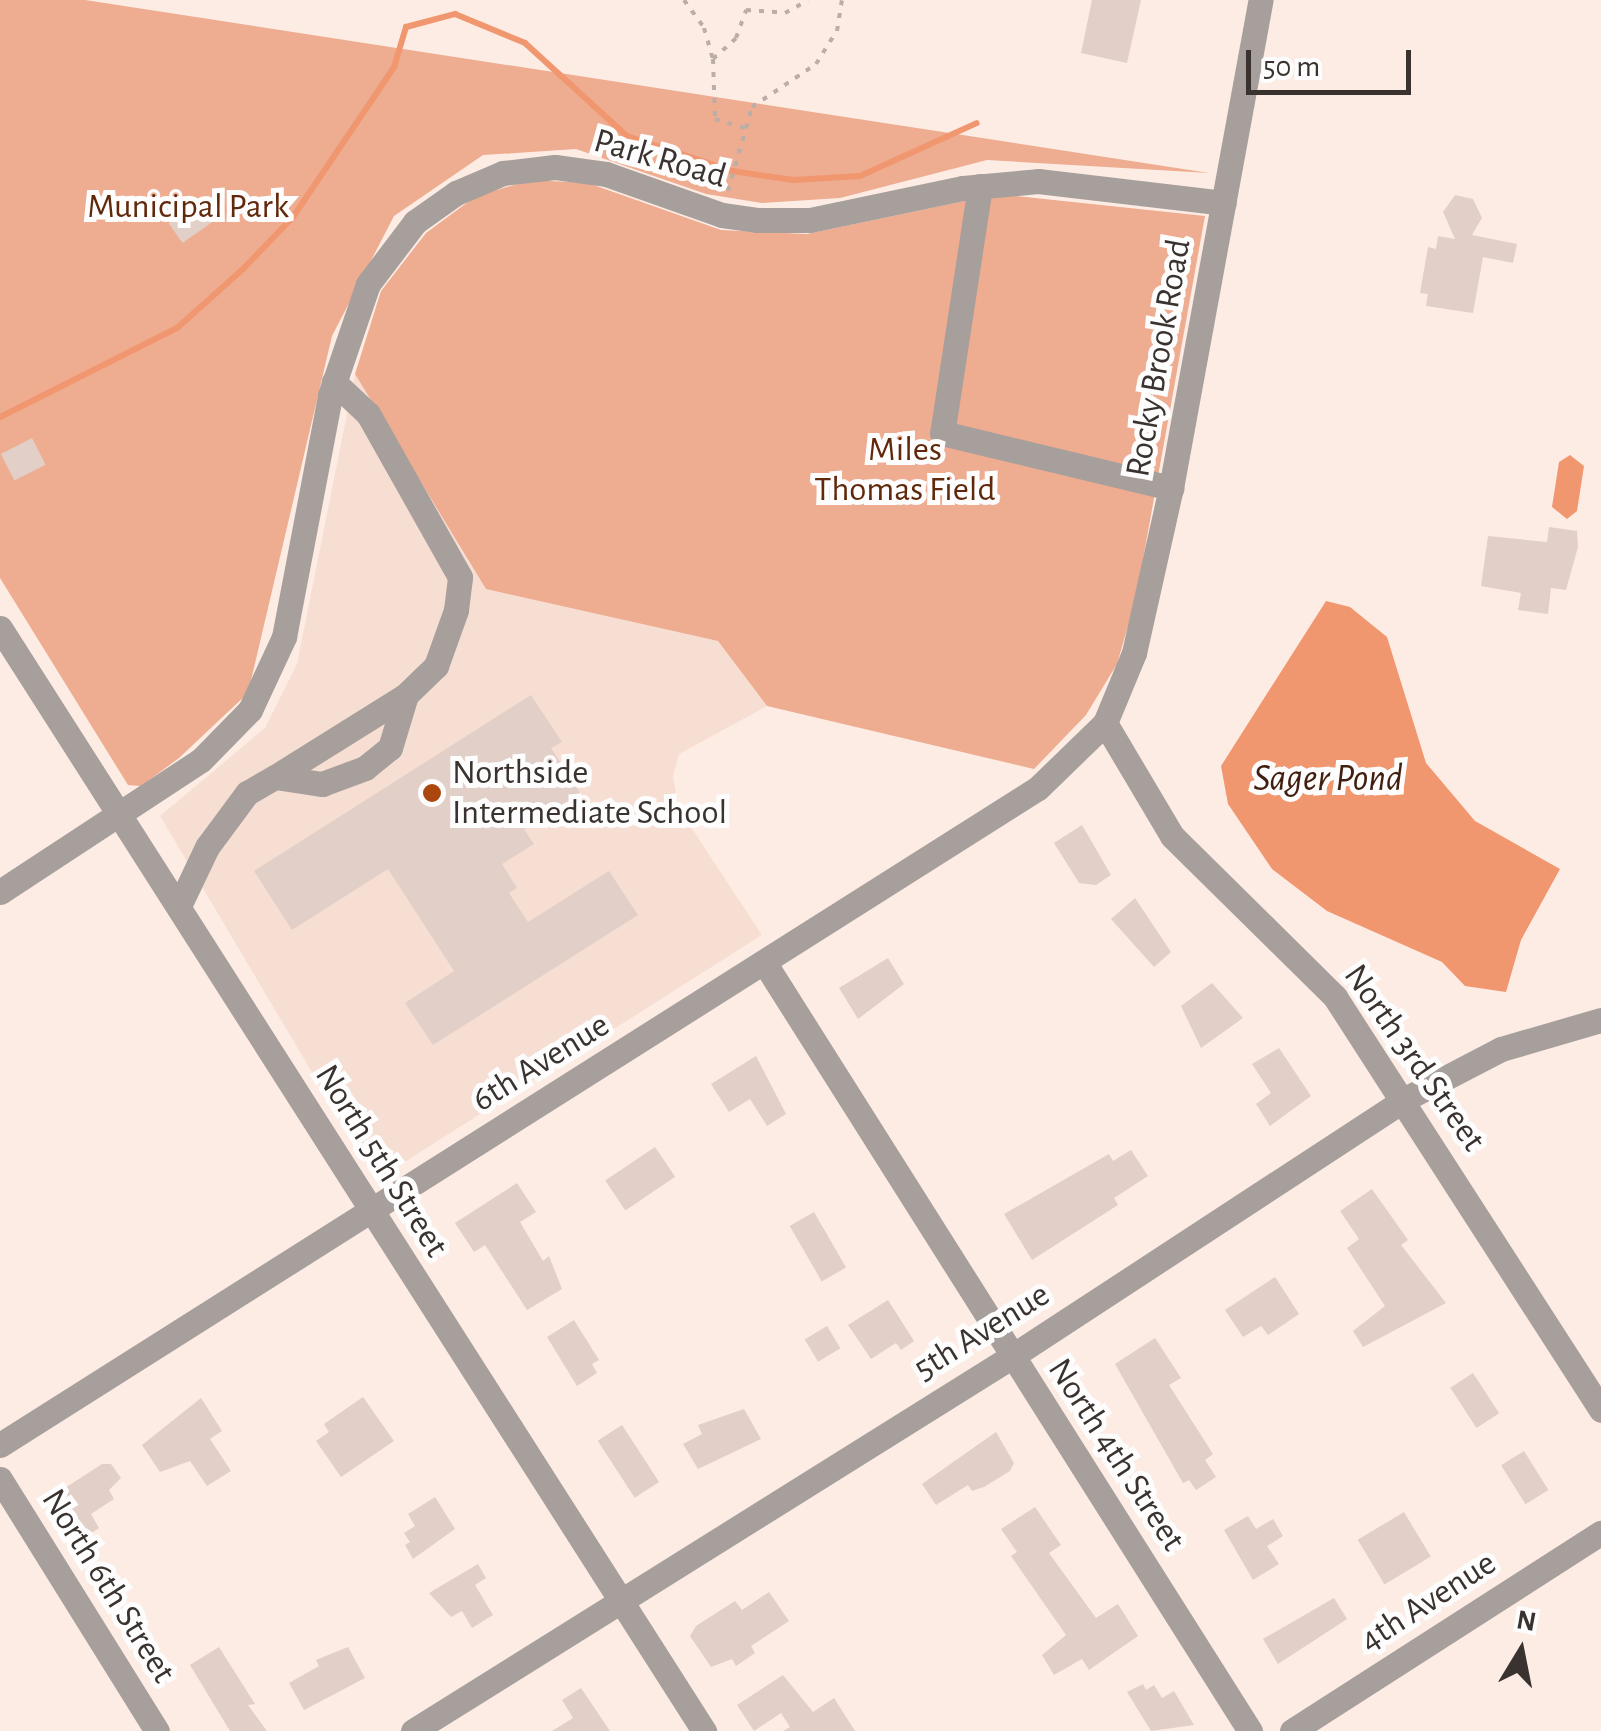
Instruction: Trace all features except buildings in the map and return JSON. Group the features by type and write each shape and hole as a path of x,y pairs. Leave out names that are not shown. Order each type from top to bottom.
{"street":[{"name":"Rocky Brook Road","path":"1106,723 1134,653 1172,488 1261,0"},
{"name":"Park Road","path":"0,892 121,814 233,731 263,686 284,638 334,382 368,284 397,241 456,192 503,173 554,167 606,174 722,215 758,220 810,220 980,186 1038,181 1224,204"},
{"path":"980,186 942,433 1172,488"},
{"path":"179,906 207,847 237,807 276,777 406,695 436,666 460,577 368,414 334,382"},
{"name":"North 5th Street","path":"0,628 704,1731"},
{"path":"276,777 322,784 365,768 390,748 406,695"},
{"name":"6th Avenue","path":"0,1445 1038,788 1106,723"},
{"name":"North 3rd Street","path":"1106,723 1172,836 1335,997 1405,1099 1601,1410"},
{"name":"North 4th Street","path":"764,962 1250,1731"},
{"name":"5th Avenue","path":"413,1731 1011,1357 1405,1099 1502,1048 1601,1020"},
{"name":"North 6th Street","path":"0,1478 156,1731"},
{"name":"4th Avenue","path":"1292,1731 1601,1533"}],"path":[{"path":"684,0 704,28 712,59 715,119 746,128"},
{"path":"712,59 736,38 746,10 785,13 808,0"},
{"path":"727,195 752,107 816,64 837,31 842,0"}],"shaded area":[{"name":"Northside Intermediate School","path":"355,374 486,589 718,641 767,706 679,754 673,777 679,809 762,935 376,1180 160,816 265,728 297,664"}],"green space":[{"name":"Municipal Park","path":"0,0 85,0 1209,173 987,160 840,198 762,203 706,194 576,149 483,155 394,216 332,336 248,693 179,758 141,786 128,785 0,578"},
{"name":"Miles Thomas Field","path":"531,180 588,183 721,230 807,234 997,194 1205,216 1136,598 1117,664 1086,715 1034,769 767,706 718,641 486,589 355,374 381,291 426,233 476,196"}],"water":[{"path":"1570,455 1584,466 1577,511 1567,519 1552,507 1559,462"},
{"name":"Sager Pond","path":"1326,601 1350,607 1387,637 1426,763 1475,821 1560,869 1521,940 1506,992 1465,986 1442,962 1327,911 1272,869 1228,804 1221,766"}],"waterway":[{"path":"0,417 177,328 243,269 293,217 394,67 406,27 455,14 525,43 627,136 732,171 793,180 860,176 977,123"}],"place":[{"name":"Northside Intermediate School","path":"432,793"}]}
